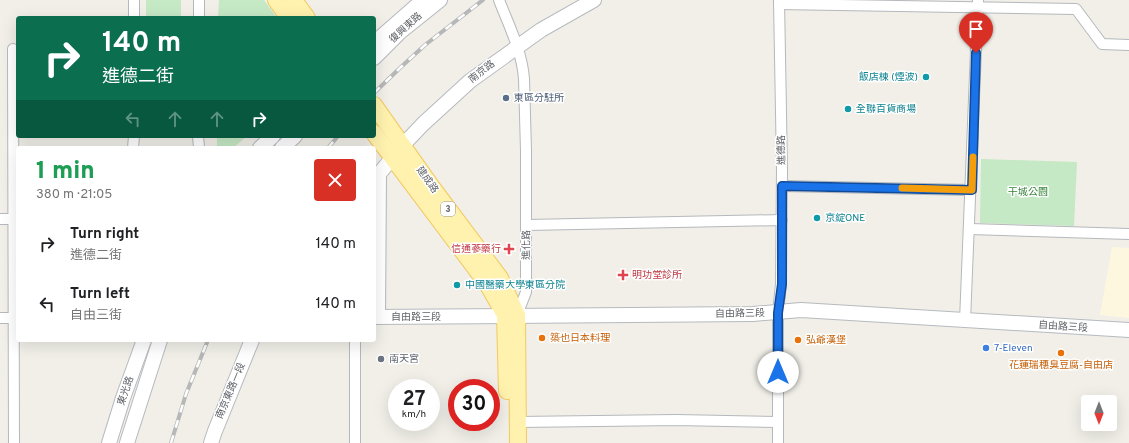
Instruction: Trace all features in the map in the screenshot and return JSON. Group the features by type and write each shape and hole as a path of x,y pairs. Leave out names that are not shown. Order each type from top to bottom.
{"main road":[{"path":"276,0 288,16"},
{"path":"294,0 306,16"},
{"name":"建成路","path":"376,108 431,186 500,278 511,315"},
{"name":"建成路","path":"375,138 383,168 488,285 511,315"},
{"name":"進化路","path":"511,315 518,443"},
{"name":"進化路","path":"508,443 511,315"}],"street":[{"path":"134,0 134,16"},
{"path":"198,16 199,0"},
{"name":"復興東路","path":"376,41 423,0"},
{"name":"復興東路","path":"376,56 400,32 440,0"},
{"name":"進化路","path":"499,0 518,46 524,79 527,225 526,292 511,315"},
{"name":"南京路","path":"383,168 423,124 470,81 541,30 594,0"},
{"path":"779,2 978,4 1076,9 1102,44 1129,45"},
{"name":"進德路","path":"778,443 778,313 782,284 779,2"},
{"path":"966,321 978,4"},
{"path":"13,49 16,219 14,443"},
{"path":"262,146 271,138"},
{"path":"284,146 293,138"},
{"path":"377,317 383,168"},
{"path":"782,186 972,190"},
{"path":"0,219 16,219"},
{"path":"527,225 782,220"},
{"path":"970,229 1129,234"},
{"name":"自由路三段","path":"377,317 753,314 801,310 1129,330"},
{"path":"0,318 16,318"},
{"name":"東光路","path":"109,443 123,398 143,342"},
{"name":"東光路","path":"127,443 159,342"},
{"name":"南京東路一段","path":"211,443 251,342"},
{"path":"355,342 355,443"},
{"path":"518,422 676,420 778,422"}],"shaded area":[{"path":"1112,247 1129,248 1129,318 1100,315"}],"green space":[{"path":"146,0 181,0 181,16 146,16"},
{"path":"219,0 264,0 276,16 218,16"},
{"path":"217,138 245,138 235,146 217,146"},
{"name":"干城公園","path":"981,159 1077,162 1074,226 980,223"}],"railway":[{"path":"376,91 425,45 483,0"},
{"path":"330,146 336,138"},
{"path":"171,443 186,394 207,342"}],"slow traffic":[{"path":"902,188 972,190 973,157"}],"place":[{"name":"飯店棟 (煙波)","path":"926,77"},
{"name":"東區分駐所","path":"506,98"},
{"name":"全聯百貨商場","path":"848,109"},
{"name":"京綻ONE","path":"817,218"},
{"name":"信通蔘藥行","path":"509,249"},
{"name":"明功堂診所","path":"623,275"},
{"name":"中國醫藥大學東區分院","path":"457,285"},
{"name":"築也日本料理","path":"542,338"},
{"name":"弘爺漢堡","path":"798,340"},
{"name":"7-Eleven","path":"986,348"},
{"name":"花蓮瑞穗臭豆腐-自由店","path":"1061,353"},
{"name":"南天宮","path":"381,359"}],"route":[{"path":"778,372 778,313 782,284 782,186 972,190 976,53"}]}
